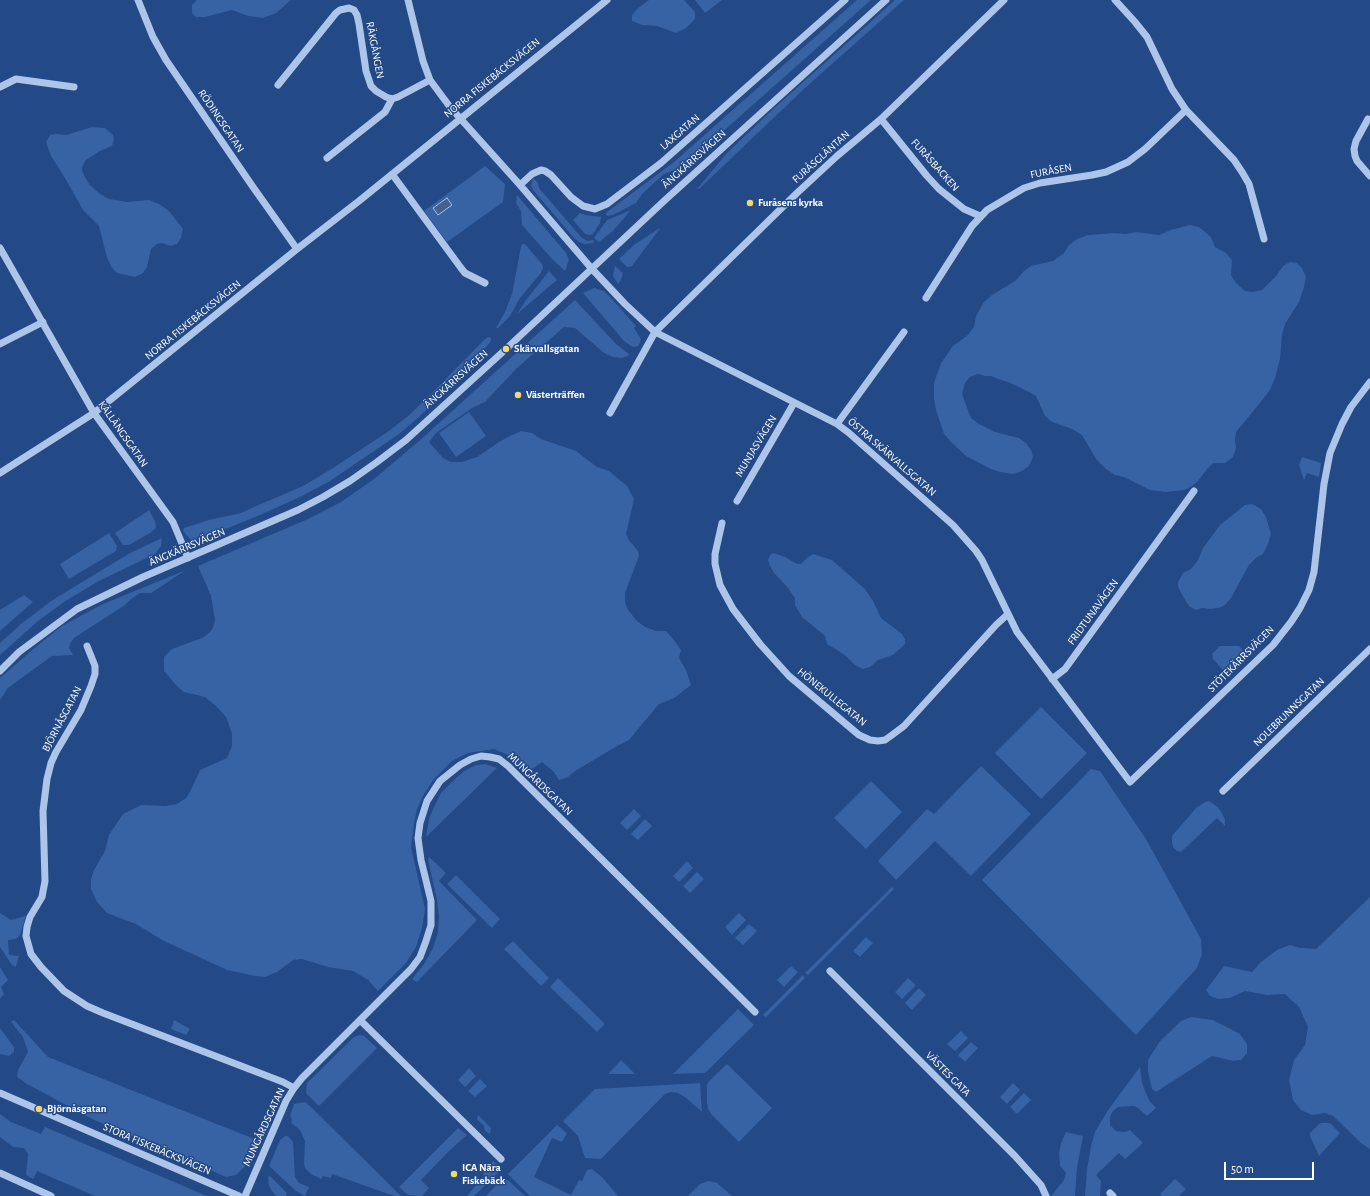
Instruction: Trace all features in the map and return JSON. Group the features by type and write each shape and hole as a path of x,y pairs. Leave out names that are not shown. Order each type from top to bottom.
{"street":[{"name":"RÖDINGSGATAN","path":"138,0 153,37 166,60 253,188 297,249"},
{"path":"408,0 422,61 430,80 460,118 592,269"},
{"name":"NORRA FISKEBÄCKSVÄGEN","path":"0,473 94,413 607,0"},
{"name":"LAXGATAN","path":"520,185 532,174 540,170 545,171 551,175 571,197 583,206 595,209 607,204 661,163 845,0"},
{"name":"ÄNGKÄRRSVÄGEN","path":"0,671 19,652 77,609 137,580 272,522 317,500 350,481 406,440 670,196 886,0"},
{"name":"FURÅSGLÄNTAN","path":"655,332 822,169 881,119 1004,0"},
{"path":"1116,0 1147,37 1172,89 1186,110 1234,160 1242,172 1249,184 1264,239"},
{"name":"RÄKGÅNGEN","path":"278,85 336,13 340,10 349,8 354,10 359,24 368,80 371,86 380,95 392,99"},
{"path":"0,87 16,79 74,87"},
{"path":"328,158 385,112 392,99 430,80"},
{"name":"FURÅSEN","path":"926,298 972,226 980,216 994,205 1024,188 1040,183 1106,172 1128,162 1145,149 1186,110"},
{"name":"FURÅSBACKEN","path":"881,119 939,189 964,209 980,216"},
{"path":"1368,119 1356,141 1354,156 1370,176"},
{"path":"392,174 465,273 485,283"},
{"name":"KÄLLÄNGSGATAN","path":"0,248 94,413 173,522 188,558"},
{"name":"ÖSTRA SKÄRVALLSGATAN","path":"592,269 625,304 655,332 837,424 861,443 963,535 982,560 1008,614"},
{"path":"0,344 42,322"},
{"path":"610,413 655,332"},
{"path":"837,424 904,332"},
{"name":"STÖTEKÄRRSVÄGEN","path":"1052,679 1130,782 1272,645 1291,622 1300,608 1309,590 1314,572 1324,484 1330,453 1351,407 1370,382"},
{"name":"MUNJASVÄGEN","path":"737,501 794,403"},
{"name":"FRIDTUNAVÄGEN","path":"1052,679 1065,669 1194,491"},
{"name":"HÖNEKULLEGATAN","path":"722,523 715,554 715,564 720,585 733,609 760,644 789,676 859,735 870,740 885,740 904,726 996,625 1008,614"},
{"path":"1008,614 1017,632 1052,679"},
{"name":"BJÖRNÅSGATAN","path":"87,646 95,666 95,674 81,710 56,752 51,763 47,779 43,811 45,881 42,896 30,918 27,927 26,936 31,954 64,991 87,1006 283,1082 294,1088"},
{"name":"NOLEBRUNNSGATAN","path":"1223,791 1370,648"},
{"name":"MUNGÅRDSGATAN","path":"245,1196 286,1100 294,1088 302,1078 411,969 420,957 431,925 431,901 421,860 418,838 420,823 427,801 440,781 450,772 471,759 481,756 490,757 499,760 508,766 755,1012"},
{"name":"VÄSTES GATA","path":"830,971 1015,1156 1041,1185 1046,1196"},
{"path":"360,1020 500,1159"},
{"name":"STORA FISKEBÄCKSVÄGEN","path":"0,1093 239,1196"},
{"path":"0,1173 51,1196"}],"shaded area":[{"path":"197,0 291,0 276,13 263,18 248,16 232,10 205,17 196,17 192,13 192,5"},
{"path":"649,0 684,0 695,12 695,19 686,28 676,33 657,26 642,25 632,21 632,15"},
{"path":"695,0 722,0 705,13"},
{"path":"857,0 871,0 693,157 675,170 664,174 642,194 636,203 613,215 607,216 607,212 674,162"},
{"path":"895,0 904,0 805,88 699,189 697,189 726,154 771,111"},
{"path":"92,127 105,128 113,135 114,140 112,146 100,151 86,160 82,167 82,171 89,184 100,194 109,199 127,202 149,200 159,204 169,211 183,229 181,238 177,244 170,246 162,243 157,244 151,249 147,267 143,273 135,277 117,273 112,268 107,258 99,226 83,210 51,156 46,142 50,135 66,135"},
{"path":"485,166 505,184 503,202 447,242 424,211"},
{"path":"533,178 538,183 539,188 581,237 587,241 593,240 594,243 585,244 574,238 533,190 531,186"},
{"path":"517,195 566,253 569,260 565,271 552,259 522,225 521,211 516,203"},
{"path":"447,198 452,205 438,215 433,208"},
{"path":"631,210 613,231 599,242 594,238 607,220"},
{"path":"580,213 601,217 600,223 593,234 585,234 573,220"},
{"path":"1190,225 1199,227 1211,237 1215,247 1226,253 1232,260 1231,275 1236,283 1245,291 1252,292 1262,290 1276,276 1283,266 1290,262 1297,263 1302,268 1306,277 1299,302 1285,324 1282,335 1280,359 1275,378 1270,390 1236,432 1236,448 1233,457 1225,463 1213,463 1198,481 1184,490 1166,492 1150,490 1124,477 1115,475 1106,469 1096,459 1082,435 1072,429 1052,422 1045,416 1036,396 1008,382 991,376 978,374 970,377 965,383 962,394 971,418 995,432 1019,438 1026,443 1031,450 1033,457 1029,466 1022,471 1013,474 1000,472 966,456 951,442 944,434 936,410 934,383 941,363 953,346 968,335 974,327 976,316 984,302 992,295 1015,281 1031,266 1053,261 1064,253 1069,245 1077,239 1088,235 1114,233 1126,234 1136,232 1159,235"},
{"path":"661,227 632,266 627,267 619,259 634,245"},
{"path":"525,244 542,264 543,268 541,273 520,298 510,316 498,328 496,328 505,312 512,294 521,246"},
{"path":"615,266 623,273 618,284 613,276"},
{"path":"549,271 557,280 517,314 526,300"},
{"path":"594,288 604,291 636,326 634,328 641,339 638,346 631,346 624,341 583,293"},
{"path":"575,300 616,344 630,355 622,358 613,357 604,353 575,328 564,327 517,368 485,402 472,408 436,433 429,442 443,458 451,462 462,462 477,457 499,442 521,431 532,433 541,439 576,451 597,467 609,471 627,486 634,499 626,534 638,551 639,556 625,593 625,602 628,610 637,621 645,627 656,631 666,631 674,640 681,650 679,658 686,670 691,685 674,698 659,704 629,740 575,771 568,777 559,780 554,772 542,762 525,774 506,754 494,749 468,753 452,761 434,779 424,794 417,809 414,824 411,847 425,909 422,928 416,947 406,963 378,991 368,980 353,971 328,967 302,959 293,960 277,972 265,977 227,970 162,940 136,924 107,913 97,902 91,889 91,879 94,870 105,851 109,835 123,814 141,805 166,806 177,804 186,798 200,770 227,758 232,746 232,734 226,717 205,697 184,692 164,671 164,657 172,649 202,638 213,628 215,620 211,596 198,566 308,519 341,502 374,479 419,441"},
{"path":"488,337 491,338 491,341 464,373 420,416 399,434 330,481 300,497 260,515 198,540 190,539 183,531 184,528 209,520 241,513 303,486 333,468 389,431 407,417"},
{"path":"469,412 486,436 456,457 439,433"},
{"path":"1302,457 1321,463 1319,477 1307,473 1304,480 1299,465"},
{"path":"1252,504 1261,509 1266,517 1271,534 1263,554 1249,565 1231,598 1225,605 1219,608 1202,608 1196,610 1189,606 1178,587 1178,582 1183,573 1191,569 1198,560 1203,548 1220,525 1245,505"},
{"path":"149,510 155,521 155,529 129,545 123,545 115,533"},
{"path":"109,533 117,546 116,551 69,579 60,564"},
{"path":"162,538 161,546 155,554 97,582 64,602 38,621 0,655 0,643 21,624 51,601 130,553"},
{"path":"773,553 785,557 797,564 801,564 813,554 832,560 865,589 873,601 881,618 902,634 905,639 905,644 893,655 878,660 870,667 863,669 855,665 845,655 827,644 825,636 802,617 795,605 795,598 770,566 768,560 770,555"},
{"path":"186,570 151,593 140,593 125,605 74,638 69,648 73,655 52,656 8,688 0,700 0,678 62,626 103,604"},
{"path":"24,595 33,602 0,631 0,610"},
{"path":"1220,646 1239,646 1249,657 1229,677 1213,659 1212,654"},
{"path":"1041,707 1087,753 1041,799 995,753"},
{"path":"485,764 497,768 426,837 429,819 441,793 464,771 476,765"},
{"path":"981,766 1031,814 971,876 935,841 896,880 878,861 927,809 934,814"},
{"path":"1091,769 1100,771 1146,839 1201,939 1202,954 1197,968 1136,1035 982,880"},
{"path":"871,781 902,812 866,849 834,818"},
{"path":"1209,801 1218,807 1222,813 1225,820 1225,826 1217,818 1181,852 1177,851 1173,847 1172,836 1196,808"},
{"path":"634,809 641,816 627,830 620,823"},
{"path":"645,819 652,826 638,840 631,834"},
{"path":"429,857 446,873 439,881 477,920 417,982 412,979 424,964 433,948 438,932 439,917 437,900 428,860"},
{"path":"687,861 693,868 679,882 673,876"},
{"path":"697,872 704,879 690,893 683,886"},
{"path":"456,875 500,919 492,928 447,884"},
{"path":"892,887 894,889 808,975 805,973"},
{"path":"1370,897 1370,1149 1361,1143 1333,1116 1325,1113 1312,1115 1301,1110 1293,1100 1289,1080 1294,1060 1305,1045 1308,1027 1299,1007 1285,994 1267,995 1245,991 1230,998 1218,999 1210,996 1206,990 1224,966 1252,972 1261,962 1277,950 1290,945 1300,948 1316,949"},
{"path":"0,913 11,920 26,916 20,935 16,939 8,940 9,955 19,956 16,967 12,965 0,947"},
{"path":"739,913 746,920 732,935 725,927"},
{"path":"749,924 757,931 743,945 735,938"},
{"path":"866,937 873,943 860,957 853,951"},
{"path":"513,941 549,978 541,986 504,949"},
{"path":"791,966 798,972 784,987 777,980"},
{"path":"0,967 8,980 1,987 4,994 0,999"},
{"path":"803,975 805,978 766,1017 763,1015"},
{"path":"558,978 605,1024 597,1032 550,987"},
{"path":"908,978 916,985 902,999 895,992"},
{"path":"919,988 926,995 912,1010 905,1003"},
{"path":"738,1009 754,1025 705,1073 673,1074"},
{"path":"1191,1017 1213,1020 1240,1034 1247,1044 1247,1053 1241,1060 1233,1061 1212,1056 1156,1092 1152,1089 1148,1072 1148,1060 1160,1041 1181,1021"},
{"path":"14,1020 48,1057 262,1142 252,1160 236,1175 226,1177 92,1119 27,1084 17,1077 18,1070 28,1052 23,1037 11,1022"},
{"path":"174,1020 190,1029 186,1035 171,1029"},
{"path":"0,1028 14,1047 14,1052 9,1056 0,1054"},
{"path":"961,1031 968,1038 955,1051 947,1044"},
{"path":"360,1035 364,1036 377,1048 319,1106 306,1093 307,1083 354,1037"},
{"path":"971,1042 978,1048 965,1062 958,1055"},
{"path":"621,1060 635,1074 608,1074"},
{"path":"727,1064 772,1108 739,1142 711,1114 707,1103 707,1085 709,1081"},
{"path":"1140,1067 1145,1091 1149,1100 1156,1108 1147,1116 1134,1106 1118,1107 1113,1111 1110,1117 1110,1125 1116,1131 1125,1132 1130,1130 1143,1143 1125,1159 1119,1153 1096,1175 1101,1181 1100,1196 1085,1196 1087,1169 1095,1132 1108,1110"},
{"path":"469,1068 476,1076 465,1087 458,1080"},
{"path":"480,1079 487,1086 475,1097 468,1091"},
{"path":"700,1083 702,1112 685,1097 678,1093 671,1092 665,1094 601,1159 585,1158 578,1136 563,1121 595,1089"},
{"path":"1013,1083 1020,1090 1007,1104 1000,1097"},
{"path":"1024,1093 1031,1100 1017,1114 1010,1107"},
{"path":"305,1102 401,1196 394,1196 332,1174 331,1178 323,1176 321,1179 311,1174 305,1168 304,1163 305,1141 300,1130 291,1123 292,1120 290,1116 294,1104"},
{"path":"0,1114 11,1122 41,1134 45,1127 207,1196 95,1196 37,1171 33,1179 26,1175 28,1154 24,1148 13,1147 0,1137"},
{"path":"478,1115 491,1128 490,1134 485,1131 484,1126 477,1119"},
{"path":"1322,1123 1330,1123 1340,1133 1319,1156 1310,1133"},
{"path":"557,1125 567,1133 562,1142 552,1138 534,1177 571,1195 579,1180 582,1181 587,1170 592,1169 602,1177 618,1196 530,1196 508,1174"},
{"path":"458,1128 467,1135 421,1180 429,1188 422,1196 408,1195 399,1187"},
{"path":"1066,1132 1083,1136 1077,1168 1075,1196 1051,1196 1064,1180 1066,1173 1060,1166 1059,1153 1061,1143"},
{"path":"285,1136 288,1136 293,1142 295,1177 299,1183 309,1187 305,1196 296,1191 269,1166 280,1140"},
{"path":"493,1161 502,1169 474,1196 467,1196 484,1176 483,1172"},
{"path":"270,1176 287,1193 286,1196 276,1196 272,1191 269,1186 268,1177"},
{"path":"505,1179 525,1196 486,1196 500,1181"},
{"path":"1175,1179 1186,1189 1179,1196 1162,1196 1160,1194"},
{"path":"709,1181 717,1183 732,1196 688,1196 700,1184"}],"place":[{"name":"Furåsens kyrka","path":"750,203"},
{"name":"Skärvallsgatan","path":"506,349"},
{"name":"Västerträffen","path":"518,395"},
{"name":"Björnåsgatan","path":"39,1109"},
{"name":"ICA Nära Fiskebäck","path":"454,1174"}]}
